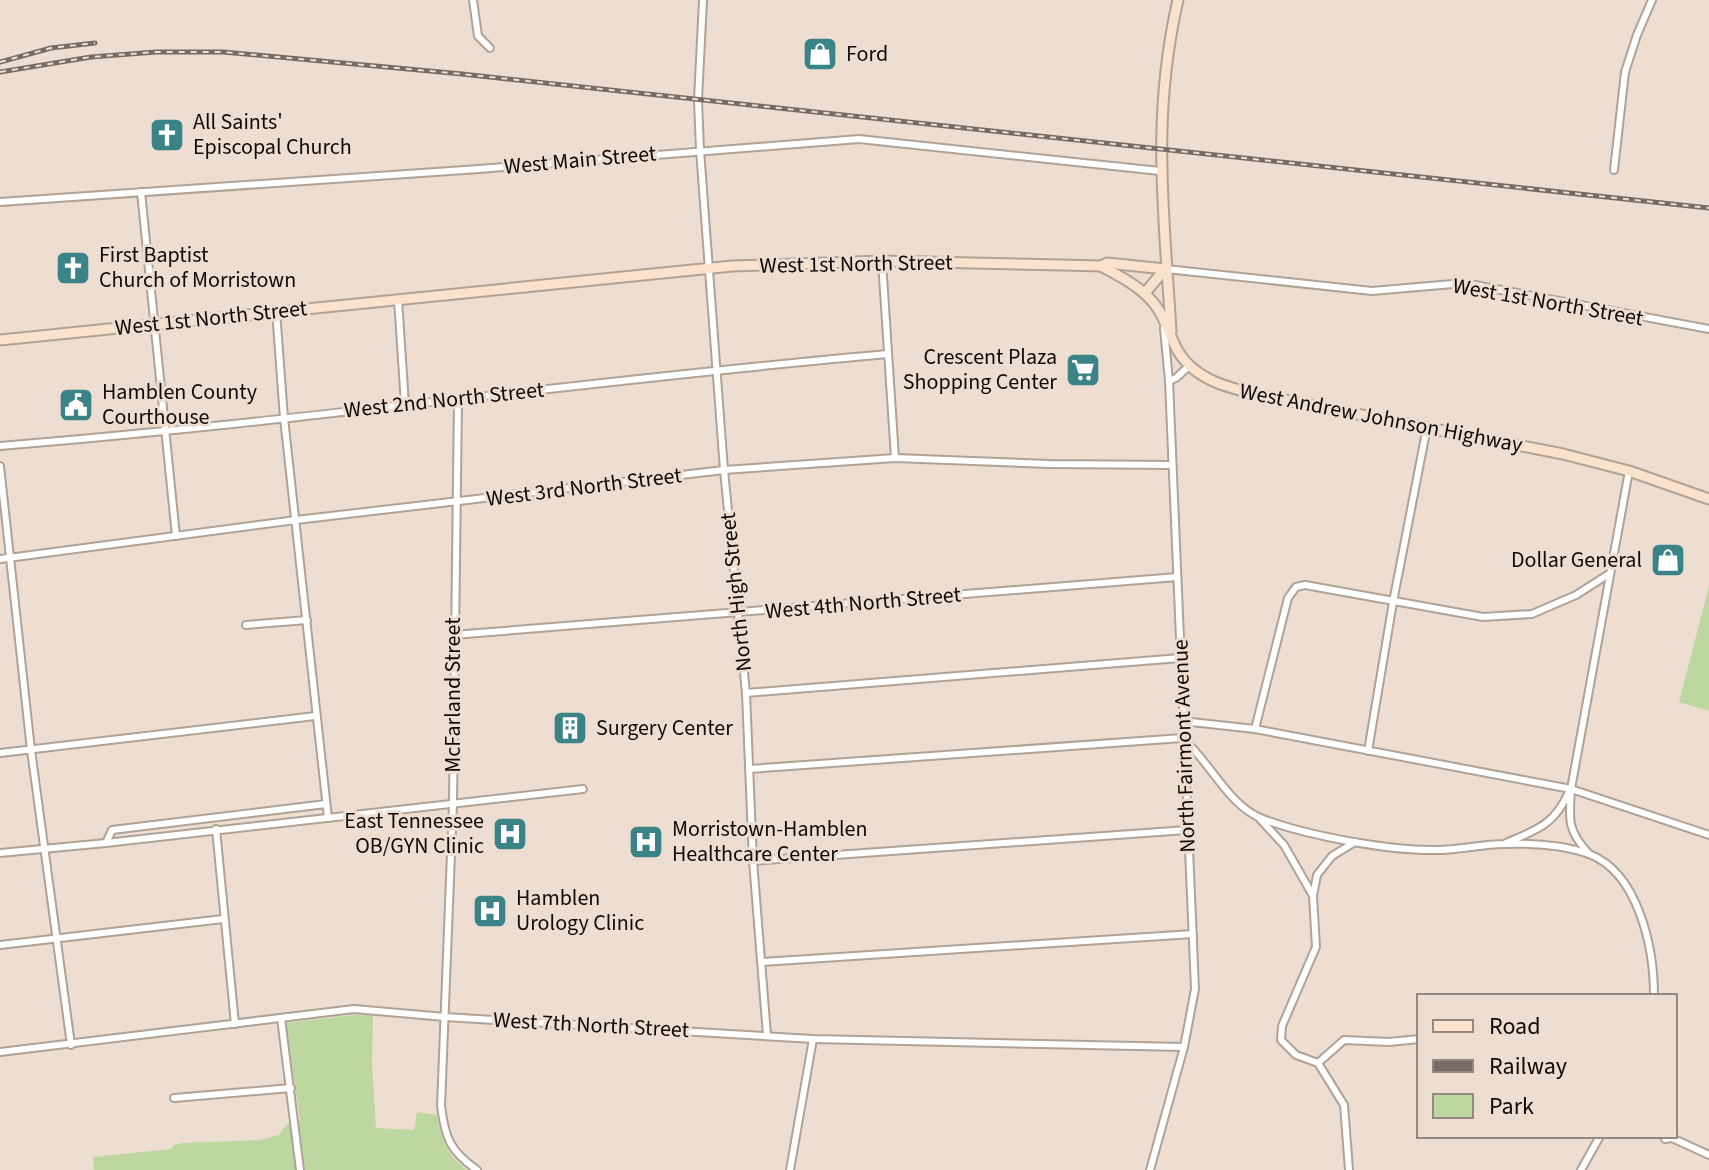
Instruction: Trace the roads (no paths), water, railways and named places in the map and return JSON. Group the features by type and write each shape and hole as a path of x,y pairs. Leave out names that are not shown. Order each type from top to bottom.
{"main road":[{"path":"1171,337 1160,171 1162,98 1168,43 1178,0"},
{"name":"West 1st North Street","path":"0,340 707,269 882,261 1101,266 1107,263 1165,269"},
{"name":"West Andrew Johnson Highway","path":"1101,266 1145,293 1163,317 1178,350 1190,365 1215,383 1563,454 1629,471 1709,499"},
{"path":"1145,293 1165,269"}],"street":[{"path":"473,0 478,36 490,48"},
{"name":"North High Street","path":"703,0 698,100 707,269 746,693 753,861 767,1035"},
{"path":"1614,170 1625,72 1652,0"},
{"name":"West Main Street","path":"0,202 859,139 1160,171"},
{"path":"141,192 176,536"},
{"path":"882,261 895,458"},
{"name":"West 1st North Street","path":"1165,269 1372,291 1464,283 1709,329"},
{"path":"398,299 405,405"},
{"path":"276,311 284,418 328,818"},
{"name":"North Fairmont Avenue","path":"1150,1170 1184,1047 1195,989 1169,381 1163,317"},
{"name":"West 2nd North Street","path":"0,446 164,431 717,369 888,354"},
{"path":"1169,381 1190,365"},
{"name":"McFarland Street","path":"458,399 453,803 441,1106 445,1136 459,1158 477,1170"},
{"path":"1368,751 1427,427"},
{"name":"West 3rd North Street","path":"0,559 296,520 724,470 895,458 1172,465"},
{"path":"0,466 31,750 71,1045"},
{"path":"1629,471 1571,789 1568,821 1575,839 1589,854 1608,865 1638,906 1647,937 1654,994"},
{"path":"1255,729 1288,598 1296,587 1305,585 1483,617 1532,614 1576,595 1609,574"},
{"name":"West 4th North Street","path":"453,635 1177,577"},
{"path":"246,625 307,620"},
{"path":"746,693 1180,658"},
{"path":"0,753 315,716"},
{"path":"1182,721 1255,729 1571,789 1709,835"},
{"path":"749,769 1182,738 1195,749 1224,789 1260,819 1284,845 1313,896"},
{"path":"0,853 583,789"},
{"path":"1504,844 1546,825 1560,811 1571,789"},
{"path":"106,843 112,830 326,804"},
{"path":"1260,819 1355,842 1435,850 1504,844 1548,845 1589,854"},
{"path":"216,829 235,1024"},
{"path":"753,861 1187,830"},
{"path":"1349,1170 1344,1105 1318,1063 1296,1055 1281,1040 1282,1026 1316,947 1313,896 1317,875 1332,856 1355,842"},
{"path":"0,945 223,919"},
{"path":"761,962 1193,934"},
{"name":"West 7th North Street","path":"0,1052 354,1009 813,1039 1184,1047"},
{"path":"281,1018 300,1170"},
{"path":"790,1170 813,1039"},
{"path":"1318,1063 1344,1040 1389,1042 1417,1039"},
{"path":"174,1098 291,1088"},
{"path":"1581,1170 1599,1138"},
{"path":"1665,1139 1672,1138 1709,1155"}],"railway":[{"path":"0,62 51,48 95,43"},
{"path":"0,72 91,57 156,52 223,52 462,74 1709,208"}],"place":[{"name":"Ford","path":"820,54"},
{"name":"All Saints' Episcopal Church","path":"167,135"},
{"name":"First Baptist Church of Morristown","path":"73,268"},
{"name":"Crescent Plaza Shopping Center","path":"1083,370"},
{"name":"Hamblen County Courthouse","path":"76,405"},
{"name":"Dollar General","path":"1668,560"},
{"name":"Surgery Center","path":"570,728"},
{"name":"East Tennessee OB/GYN Clinic","path":"510,834"},
{"name":"Morristown-Hamblen Healthcare Center","path":"646,842"},
{"name":"Hamblen Urology Clinic","path":"490,911"}]}
